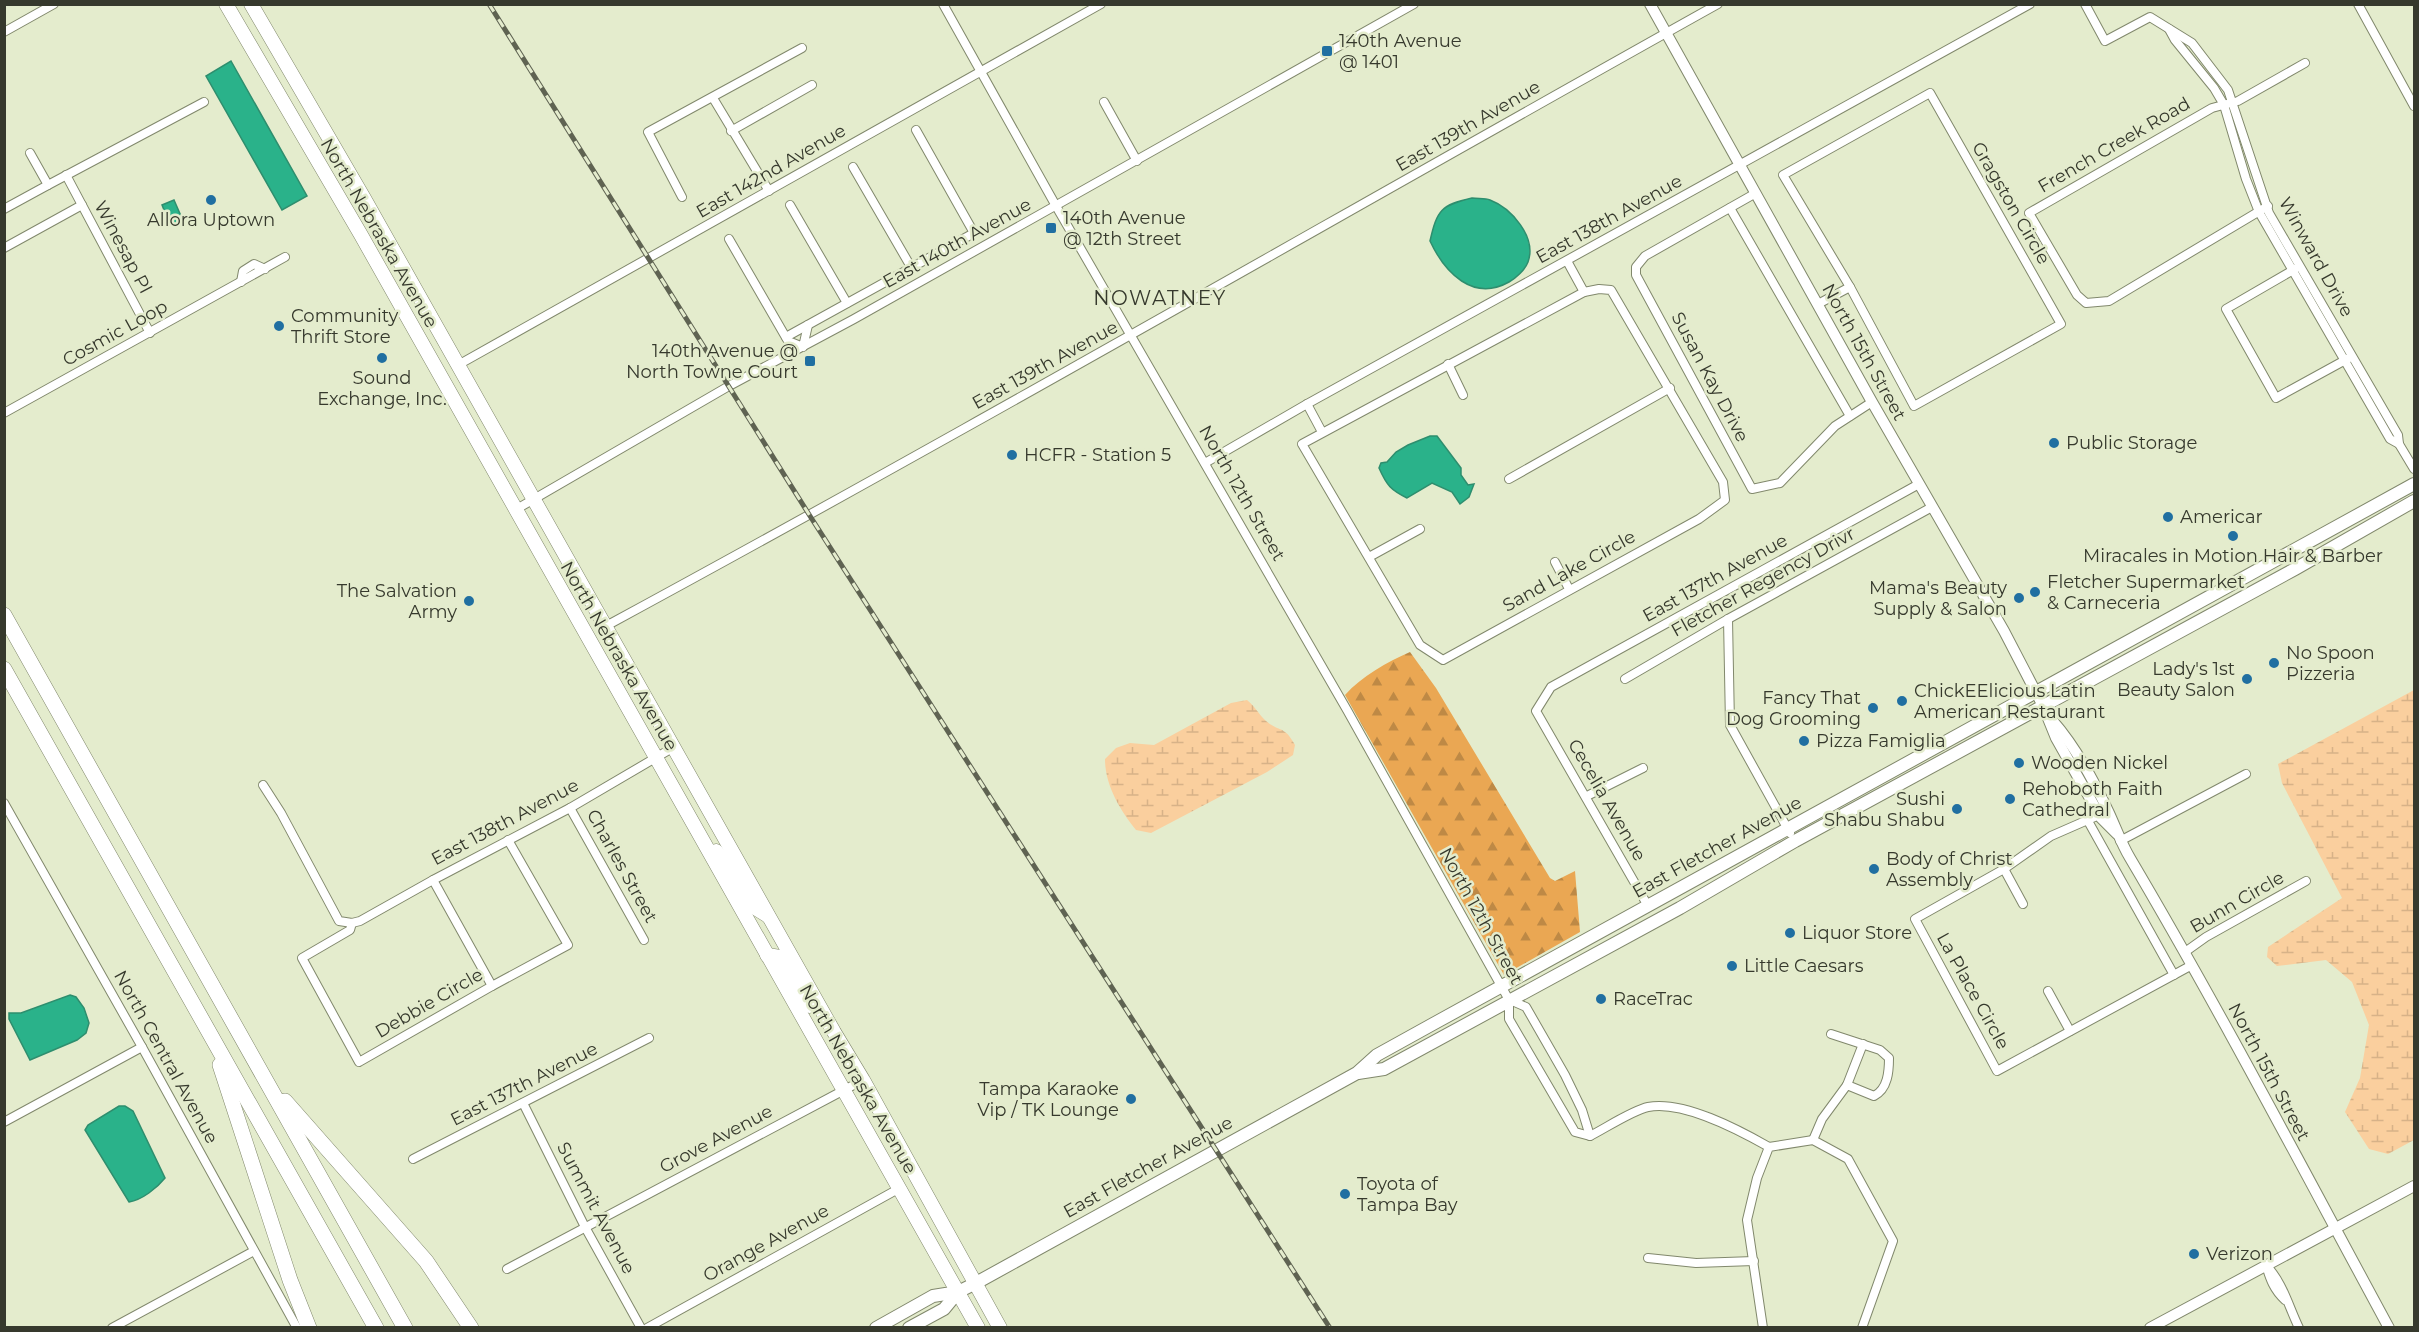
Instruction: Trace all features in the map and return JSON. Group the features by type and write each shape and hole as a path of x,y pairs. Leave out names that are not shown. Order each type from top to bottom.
{"highway":[{"path":"4,615 405,1328"},
{"path":"4,669 376,1328"},
{"path":"209,1031 290,1280 309,1328"},
{"path":"266,1079 405,1234 438,1277 471,1328"}],"main road":[{"name":"North Nebraska Avenue","path":"226,4 448,390 978,1328"},
{"name":"North Nebraska Avenue","path":"251,4 365,200 863,1080 1000,1328"},
{"path":"448,390 449,378 458,365"},
{"name":"East Fletcher Avenue","path":"876,1328 933,1296 958,1292 976,1283 1357,1073 1377,1055 2415,484"},
{"name":"East Fletcher Avenue","path":"1357,1073 1384,1069 1568,969 1795,841 2046,711 2225,607 2415,501"},
{"path":"525,527 543,517"},
{"path":"2287,555 2295,569"},
{"path":"2217,593 2225,607"},
{"path":"690,819 734,873 752,906 770,917"},
{"path":"1568,969 1588,949 1625,928 1648,906"},
{"path":"767,955 780,957 817,1017 834,1032"},
{"name":"East Fletcher Avenue","path":"909,1328 944,1309 958,1292"}],"street":[{"path":"4,32 54,4"},
{"name":"North 12th Street","path":"943,4 1509,1000"},
{"name":"East 142nd Avenue","path":"458,365 1101,4"},
{"name":"East 140th Avenue","path":"515,510 729,386 1137,161 1414,4"},
{"name":"North 15th Street","path":"1650,4 1872,402 2004,631 2046,711 2056,738 2099,816 2119,838"},
{"name":"East 139th Avenue","path":"606,626 810,516 1133,336 1718,4"},
{"name":"East 138th Avenue","path":"1205,463 1307,404 2030,4"},
{"name":"Winward Drive","path":"2085,4 2105,40 2150,17 2169,27 2192,43 2228,90 2268,206 2297,268 2348,358 2398,435 2401,448 2415,469"},
{"path":"2358,4 2414,102"},
{"name":"Winward Drive","path":"2169,27 2175,40 2214,88 2224,105 2246,180 2259,212 2297,268"},
{"path":"682,197 648,132 802,48"},
{"name":"French Creek Road","path":"2268,206 2109,301 2086,303 2077,294 2029,213 2212,108 2233,102 2305,63"},
{"path":"731,131 812,86"},
{"name":"Gragston Circle","path":"1930,93 2061,324 1914,406 1850,287 1783,176 1930,93"},
{"path":"713,98 769,191"},
{"path":"4,209 204,102"},
{"path":"1104,102 1137,161"},
{"path":"786,337 974,232 916,130"},
{"path":"30,153 48,185"},
{"path":"853,167 911,267"},
{"name":"Winesap Pl","path":"66,176 150,333"},
{"name":"Susan Kay Drive","path":"1756,193 1645,256 1636,267 1636,275 1752,489 1780,483 1835,426 1872,402"},
{"path":"4,248 82,205"},
{"path":"790,205 847,303"},
{"path":"1730,208 1850,416"},
{"path":"729,239 788,341 803,347 808,325"},
{"name":"Cosmic Loop","path":"4,413 241,282 243,271 254,264 265,269 285,257"},
{"path":"1567,261 1584,292"},
{"path":"2297,268 2226,309 2266,381 2276,398 2348,358"},
{"path":"1818,304 1850,287"},
{"name":"Sand Lake Circle","path":"1599,289 1611,290 1723,482 1725,500 1699,519 1443,660 1420,645 1302,444 1448,364 1584,292 1599,289"},
{"path":"1448,364 1463,395"},
{"path":"1509,479 1670,388"},
{"path":"1307,404 1322,432"},
{"name":"East 137th Avenue","path":"1536,711 1551,687 1920,484"},
{"name":"Fletcher Regency Drivr","path":"1625,679 1728,619 1932,507"},
{"path":"1369,557 1420,528"},
{"path":"1555,562 1569,590"},
{"path":"1728,619 1730,725 1795,841"},
{"name":"Cecelia Avenue","path":"1536,711 1587,796 1648,906"},
{"name":"North 15th Street","path":"2046,711 2064,734 2110,814 2119,838 2193,965 2390,1328"},
{"name":"East 138th Avenue","path":"351,923 360,921 433,879 570,808 674,747"},
{"path":"1587,796 1643,768"},
{"path":"2119,838 2246,774"},
{"path":"263,785 281,813 339,921 351,923"},
{"name":"North Central Avenue","path":"4,804 142,1047 297,1328"},
{"name":"Charles Street","path":"570,808 644,940"},
{"name":"La Place Circle","path":"2099,816 2051,836 2004,869 1915,919 1997,1071 2193,965"},
{"path":"2088,822 2174,975"},
{"name":"Debbie Circle","path":"351,923 350,930 302,958 359,1062 568,945 508,840"},
{"path":"2004,869 2023,904"},
{"path":"433,879 492,986"},
{"name":"Bunn Circle","path":"2185,952 2206,937 2306,881"},
{"path":"2048,991 2070,1031"},
{"path":"1590,1136 1582,1110 1565,1075 1526,1007 1509,1000 1509,1019 1575,1132 1590,1136 1647,1107 1671,1108 1708,1117 1739,1130 1769,1147 1813,1140 1848,1159 1893,1241 1862,1328"},
{"path":"1831,1034 1880,1050 1889,1058 1889,1074 1879,1093 1874,1096 1847,1085"},
{"name":"East 137th Avenue","path":"413,1159 649,1038"},
{"path":"1813,1140 1822,1119 1847,1085 1863,1044"},
{"path":"4,1122 142,1047"},
{"name":"Grove Avenue","path":"507,1269 863,1080"},
{"name":"Summit Avenue","path":"523,1103 585,1227 640,1328"},
{"path":"1763,1328 1748,1221 1757,1178 1769,1147"},
{"path":"2150,1328 2415,1186"},
{"name":"Orange Avenue","path":"647,1328 900,1188"},
{"path":"112,1328 254,1251"},
{"path":"1648,1258 1696,1263 1754,1261"},
{"path":"2266,1265 2284,1289 2285,1300 2299,1328"}],"green space":[{"path":"1410,652 1436,688 1550,878 1555,881 1575,871 1580,932 1504,975 1345,695 1375,670"},
{"path":"2414,690 2414,1140 2388,1154 2369,1149 2345,1112 2360,1078 2369,1025 2352,982 2326,960 2277,966 2267,957 2268,947 2342,898 2282,783 2278,764"},
{"path":"1247,700 1266,721 1288,734 1295,745 1293,755 1267,772 1151,833 1136,830 1124,814 1111,788 1105,759 1116,748 1130,743 1154,745 1231,703"}],"shaded area":[{"path":"231,61 307,196 282,210 206,76"},
{"path":"1472,198 1490,200 1506,210 1520,225 1529,243 1530,252 1525,268 1512,280 1496,287 1484,289 1462,281 1444,264 1430,241 1435,222 1442,210 1453,203"},
{"path":"174,200 184,223 176,227 172,224 167,227 160,212 164,210 162,205"},
{"path":"1430,436 1437,436 1461,468 1461,475 1468,485 1474,484 1469,497 1460,504 1452,492 1432,483 1407,498 1390,487 1379,468 1381,463 1387,462 1396,452"},
{"path":"70,995 76,997 84,1008 89,1023 86,1033 77,1040 30,1060 9,1019 9,1013 21,1013"},
{"path":"119,1106 125,1106 133,1111 165,1178 149,1193 129,1202 85,1130 88,1125"}],"railway":[{"path":"489,4 810,516 1330,1328"}],"place":[{"name":"140th Avenue @ 1401","path":"1327,51"},
{"name":"Allora Uptown","path":"211,200"},
{"name":"140th Avenue @ 12th Street","path":"1051,228"},
{"name":"Community Thrift Store","path":"279,326"},
{"name":"Sound Exchange, Inc.","path":"382,358"},
{"name":"140th Avenue @ North Towne Court","path":"810,361"},
{"name":"Public Storage","path":"2054,443"},
{"name":"HCFR - Station 5","path":"1012,455"},
{"name":"Americar","path":"2168,517"},
{"name":"Miracales in Motion Hair & Barber","path":"2233,536"},
{"name":"Fletcher Supermarket & Carneceria","path":"2035,592"},
{"name":"Mama's Beauty Supply & Salon","path":"2019,598"},
{"name":"The Salvation Army","path":"469,601"},
{"name":"No Spoon Pizzeria","path":"2274,663"},
{"name":"Lady's 1st Beauty Salon","path":"2247,679"},
{"name":"ChickEElicious Latin American Restaurant","path":"1902,701"},
{"name":"Fancy That Dog Grooming","path":"1873,708"},
{"name":"Pizza Famiglia","path":"1804,741"},
{"name":"Wooden Nickel","path":"2019,763"},
{"name":"Rehoboth Faith Cathedral","path":"2010,799"},
{"name":"Sushi Shabu Shabu","path":"1957,809"},
{"name":"Body of Christ Assembly","path":"1874,869"},
{"name":"Liquor Store","path":"1790,933"},
{"name":"Little Caesars","path":"1732,966"},
{"name":"RaceTrac","path":"1601,999"},
{"name":"Tampa Karaoke Vip / TK Lounge","path":"1131,1099"},
{"name":"Toyota of Tampa Bay","path":"1345,1194"},
{"name":"Verizon","path":"2194,1254"}],"district":[{"name":"NOWATNEY","path":"1160,298"}]}
